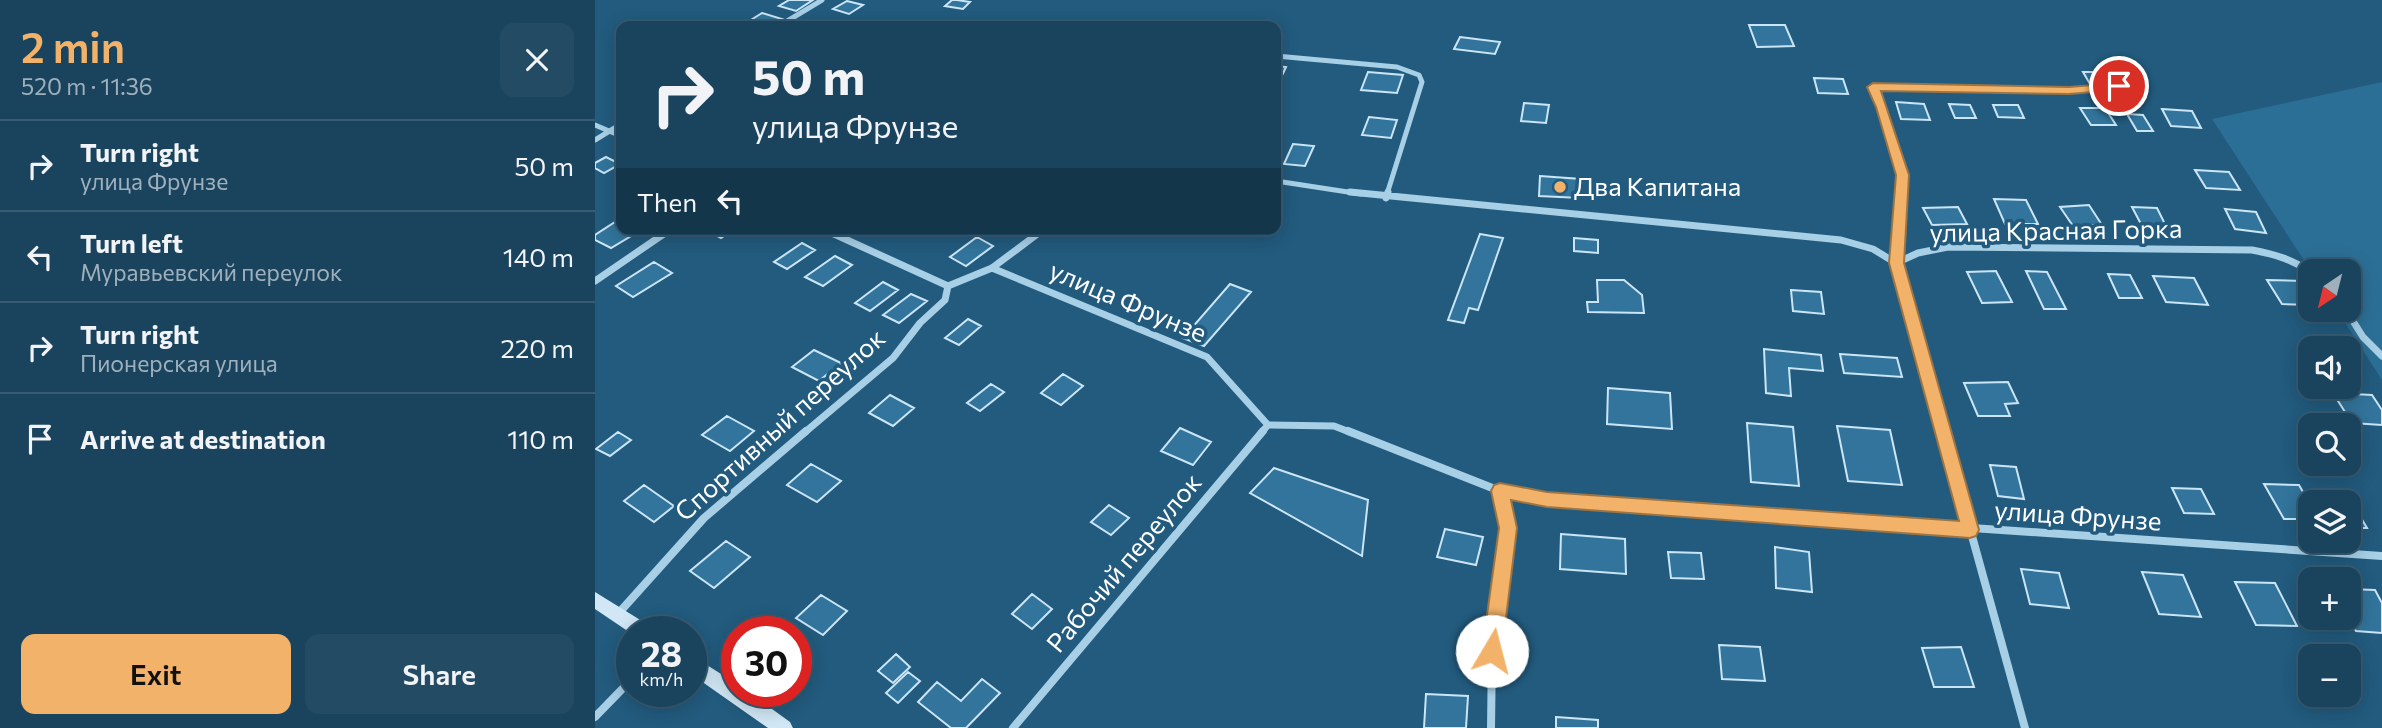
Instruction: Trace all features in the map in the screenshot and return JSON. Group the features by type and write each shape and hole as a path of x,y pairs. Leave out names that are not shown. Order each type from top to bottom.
{"street":[{"path":"787,21 822,0"},
{"path":"1281,56 1397,67 1419,75 1422,82 1386,198"},
{"path":"2025,728 1896,263 1902,175 1882,107 1873,87 2069,90 2119,86"},
{"path":"595,125 616,134"},
{"path":"595,140 616,127"},
{"name":"улица Красная Горка","path":"1281,182 1386,198 1841,240 1873,249 1896,263 1917,253 1948,247 2252,250 2274,254 2298,264"},
{"path":"595,281 662,235"},
{"path":"836,235 948,286 992,268 1036,235"},
{"name":"улица Фрунзе","path":"992,268 1207,357 1268,425 1334,426 1500,491 1547,499 1970,530 2382,556"},
{"name":"Спортивный переулок","path":"617,615 704,518 893,358 920,323 946,300 948,286"},
{"path":"2354,322 2382,356"},
{"name":"Рабочий переулок","path":"1013,728 1268,425"},
{"path":"1491,728 1492,651 1508,528 1500,491"},
{"path":"595,600 617,615"},
{"path":"707,674 784,728"},
{"path":"595,716 616,695"}],"shaded area":[{"path":"2382,82 2382,380 2361,347 2361,336 2354,336 2345,322 2361,322 2361,259 2303,259 2212,119"}],"building":[{"path":"789,0 813,0 796,11 779,6"},
{"path":"952,0 970,2 963,9 945,6"},
{"path":"847,1 863,5 849,14 833,9"},
{"path":"762,13 782,19 779,21 749,21"},
{"path":"1749,25 1785,25 1794,46 1757,47"},
{"path":"1460,37 1500,42 1495,54 1454,49"},
{"path":"1368,72 1403,75 1397,93 1361,90"},
{"path":"2083,72 2097,72 2104,84 2090,84"},
{"path":"1814,78 1843,79 1848,94 1818,93"},
{"path":"1896,102 1924,104 1930,120 1901,119"},
{"path":"1524,103 1549,105 1546,123 1521,121"},
{"path":"1949,104 1970,105 1976,118 1955,118"},
{"path":"1993,105 2018,105 2024,118 1998,117"},
{"path":"2080,108 2105,108 2116,125 2091,125"},
{"path":"2162,109 2192,111 2201,128 2171,126"},
{"path":"2127,114 2143,115 2153,131 2137,131"},
{"path":"1369,117 1397,120 1391,138 1362,135"},
{"path":"1293,144 1314,146 1305,166 1284,164"},
{"path":"606,157 616,162 616,166 604,173 595,168 595,163"},
{"path":"2195,170 2229,172 2240,190 2206,188"},
{"name":"Два Капитана","path":"1540,176 1581,179 1580,198 1539,196"},
{"path":"1994,199 2026,200 2038,224 2005,224"},
{"path":"2089,205 2102,225 2073,226 2060,207"},
{"path":"1958,207 1967,224 1932,225 1923,208"},
{"path":"2132,207 2157,208 2167,228 2142,226"},
{"path":"2225,209 2256,212 2266,233 2235,229"},
{"path":"615,222 616,235 633,235 611,248 595,240 595,235"},
{"path":"1480,234 1503,238 1478,310 1469,308 1464,323 1448,320"},
{"path":"977,237 993,246 966,266 950,257"},
{"path":"1574,238 1598,240 1598,253 1574,251"},
{"path":"802,243 815,250 787,269 774,262"},
{"path":"835,256 852,265 823,286 805,277"},
{"path":"654,262 672,273 633,297 616,286"},
{"path":"1996,271 2012,302 1982,303 1967,272"},
{"path":"2026,271 2047,272 2066,309 2044,309"},
{"path":"2108,274 2130,275 2142,298 2119,298"},
{"path":"2153,276 2194,278 2208,305 2166,302"},
{"path":"1597,280 1624,280 1642,295 1644,313 1588,312 1587,302 1598,302"},
{"path":"2267,280 2298,281 2298,305 2282,304"},
{"path":"883,282 898,290 870,311 855,303"},
{"path":"1230,284 1251,292 1204,346 1183,338"},
{"path":"1791,290 1821,292 1824,314 1793,311"},
{"path":"911,294 927,301 899,323 883,315"},
{"path":"968,319 981,326 959,345 945,338"},
{"path":"1764,349 1821,355 1823,371 1789,368 1791,396 1766,393"},
{"path":"814,350 841,363 819,381 792,367"},
{"path":"1840,354 1897,358 1902,377 1844,373"},
{"path":"1063,374 1083,386 1061,405 1041,393"},
{"path":"2008,382 2018,403 2005,404 2010,416 1978,416 1964,383"},
{"path":"991,384 1004,392 980,411 967,403"},
{"path":"1608,388 1670,393 1672,429 1607,424"},
{"path":"2361,394 2372,395 2382,410 2382,425 2361,424 2361,413 2346,413 2337,399 2361,399"},
{"path":"890,395 914,408 893,426 869,413"},
{"path":"727,416 754,431 730,451 702,435"},
{"path":"1747,423 1793,427 1799,486 1751,482"},
{"path":"1837,426 1890,430 1902,485 1848,481"},
{"path":"1180,428 1211,442 1193,465 1161,451"},
{"path":"618,432 631,440 610,456 596,449"},
{"path":"811,464 841,481 817,502 787,485"},
{"path":"1990,465 2016,467 2024,499 1998,496"},
{"path":"1274,468 1368,500 1362,556 1250,493"},
{"path":"2264,484 2299,485 2302,490 2298,490 2298,519 2284,519"},
{"path":"644,485 674,506 654,522 624,501"},
{"path":"2172,488 2201,489 2214,514 2184,513"},
{"path":"1109,505 1129,518 1111,535 1091,522"},
{"path":"1445,529 1483,537 1476,565 1437,557"},
{"path":"1561,534 1625,539 1626,574 1560,569"},
{"path":"726,541 750,557 714,588 690,571"},
{"path":"1775,547 1809,552 1812,592 1776,588"},
{"path":"1668,552 1701,553 1704,579 1671,578"},
{"path":"2021,569 2059,573 2069,608 2030,604"},
{"path":"2142,572 2183,575 2201,617 2159,614"},
{"path":"2235,582 2275,583 2297,626 2256,625"},
{"path":"2361,589 2375,590 2382,603 2382,633 2356,631 2361,630"},
{"path":"1032,594 1052,609 1032,629 1012,614"},
{"path":"821,595 847,611 823,635 812,628 812,616 798,616"},
{"path":"1719,645 1760,647 1765,681 1722,679"},
{"path":"1961,647 1974,687 1934,687 1922,648"},
{"path":"896,654 910,667 893,683 878,671"},
{"path":"908,672 920,681 898,703 886,693"},
{"path":"982,679 1000,693 966,728 951,728 918,702 937,682 961,701"},
{"path":"1426,694 1468,696 1466,728 1424,728"},
{"path":"1556,717 1598,720 1598,728 1556,728"}],"place":[{"name":"Два Капитана","path":"1560,187"}],"route":[{"path":"1492,651 1508,528 1500,491 1547,499 1970,530 1896,263 1902,175 1882,107 1873,87 2069,90 2119,86"}]}
